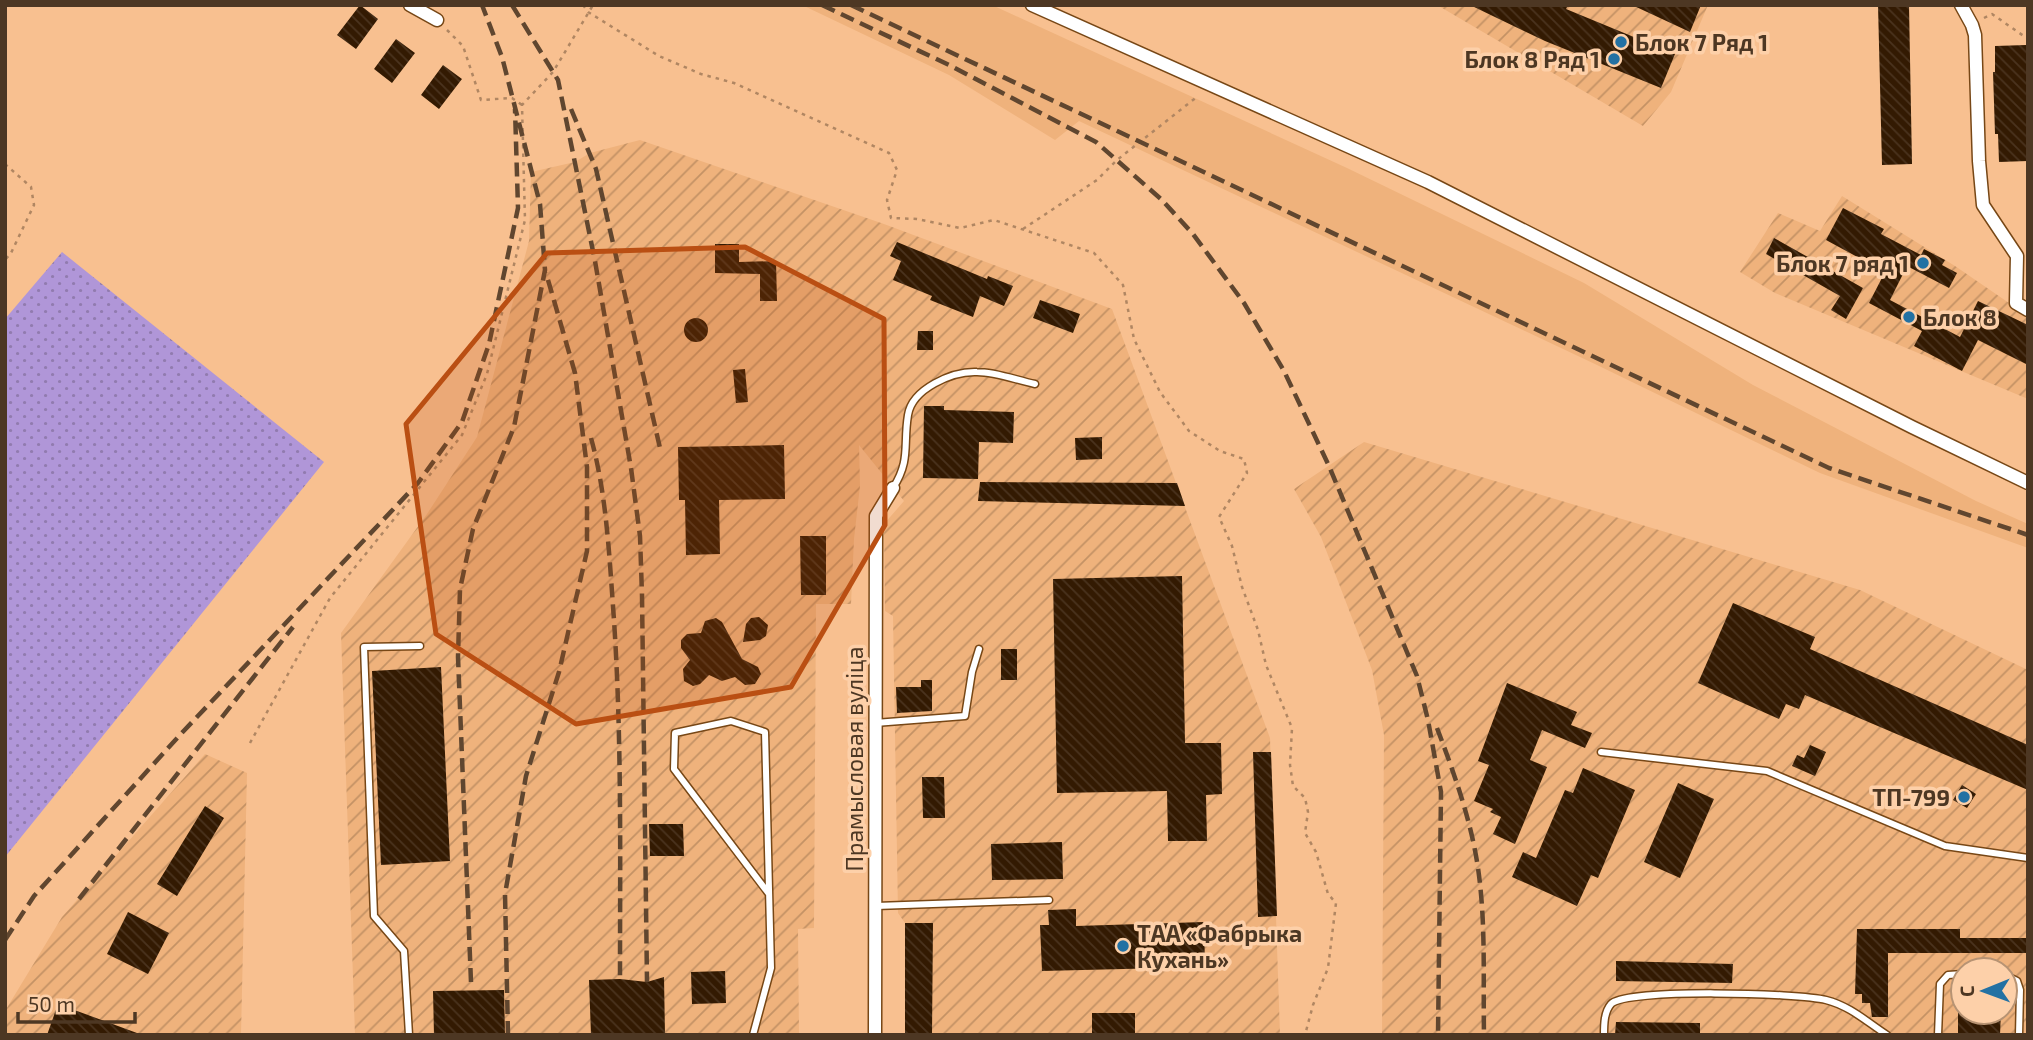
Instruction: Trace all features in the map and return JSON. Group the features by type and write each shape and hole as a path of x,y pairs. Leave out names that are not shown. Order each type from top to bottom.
{"street":[{"path":"410,5 437,20"},
{"path":"1032,5 1428,181 1912,427 2028,483"},
{"path":"1961,5 1972,25 1983,205 2017,256 2017,303 2028,310"},
{"name":"Прамысловая вуліца","path":"874,1035 876,516 893,488"}],"lane":[{"path":"893,488 904,468 911,404 919,395 945,379 976,372 1035,384"},
{"path":"409,1035 404,951 374,916 364,647 420,646"},
{"path":"875,723 965,716 972,672 979,649"},
{"path":"753,1035 771,968 765,732 731,721 675,733 674,769 769,894"},
{"path":"1601,752 1767,771 1945,846 2028,858"},
{"path":"874,906 1049,900"},
{"path":"1938,1035 1940,984 1949,975"},
{"path":"2019,987 2020,1035"},
{"path":"1604,1035 1606,1013 1612,1003 1619,999 1742,993 1828,1000 1863,1017 1887,1035"}],"path":[{"path":"583,5 588,12 659,56 701,74 734,83 889,153 897,170 887,200 891,218 917,219 960,228 993,220 1094,253 1123,285 1134,339 1160,392 1189,431 1220,451 1244,459 1247,473 1219,517 1232,546 1266,665 1292,728 1290,765 1293,786 1305,798 1308,812 1305,833 1316,852 1328,894 1336,903 1328,968 1313,1005 1305,1035"},
{"path":"250,743 330,598 462,435 487,374 525,220 522,105 553,72 593,5"},
{"path":"1972,25 1992,14 2028,39"},
{"path":"437,20 463,46 481,100 512,99 522,105"},
{"path":"1023,229 1097,180 1117,160 1211,86"},
{"path":"5,164 31,187 34,205 5,260"}],"highlighted area":[{"path":"745,247 884,319 885,525 791,687 576,724 436,634 406,424 547,253"}],"shaded area":[{"path":"802,5 992,5 1347,168 1584,283 1753,385 1976,501 2028,524 2028,548 1820,473 1079,121 1055,140 949,75"},
{"path":"1437,5 1708,5 1671,92 1643,126"},
{"path":"640,140 884,224 1112,309 1270,738 1280,1035 905,1035 905,923 898,913 893,616 885,611 884,524 904,501 859,445 860,486 851,604 816,604 814,928 798,929 799,1035 355,1035 341,633 427,514 477,437 529,241 531,172 575,162 590,153"},
{"path":"1842,196 1955,266 2028,316 2028,399 1775,293 1740,272 1778,213 1820,231"},
{"path":"62,252 324,462 5,857 5,319"},
{"path":"1364,442 1860,590 2028,670 2028,1035 1382,1035 1384,735 1372,670 1321,537 1294,489"},
{"path":"205,754 247,773 241,1035 5,1035 5,1011 62,917"}],"building":[{"path":"360,5 378,19 356,49 337,35"},
{"path":"1470,5 1568,5 1566,9 1675,54 1661,88 1545,41"},
{"path":"1632,5 1701,5 1690,32"},
{"path":"1878,5 1909,5 1912,164 1882,165"},
{"path":"396,39 415,53 392,83 374,69"},
{"path":"2026,45 2028,161 1999,162 1998,134 1995,134 1995,46"},
{"path":"443,65 462,79 439,109 421,95"},
{"path":"1843,208 1884,229 1881,234 1921,255 1924,249 1945,260 1942,265 1957,273 1949,288 1907,266 1890,300 1960,337 1978,301 2028,325 2028,365 1978,340 1962,371 1914,346 1922,331 1869,303 1885,272 1826,240"},
{"path":"1774,238 1863,288 1846,319 1831,310 1840,296 1766,254"},
{"path":"897,242 987,279 988,276 1013,286 1004,306 980,296 973,317 930,300 932,296 893,280 901,261 890,256"},
{"path":"715,244 739,244 739,262 776,261 777,301 760,301 760,274 715,273"},
{"path":"1040,300 1080,314 1073,333 1033,318"},
{"path":"696,318 704,322 708,330 704,338 696,342 688,338 684,330 688,322"},
{"path":"918,331 933,331 933,350 917,350"},
{"path":"745,369 748,402 736,403 733,370"},
{"path":"924,406 944,406 944,410 1014,412 1013,443 979,442 978,479 923,478"},
{"path":"1102,437 1102,459 1076,460 1075,438"},
{"path":"784,445 785,499 719,500 720,554 686,555 685,500 679,500 678,447"},
{"path":"980,482 1177,483 1185,506 978,501"},
{"path":"800,536 826,536 826,595 801,595"},
{"path":"1182,576 1185,743 1221,743 1222,794 1206,795 1207,841 1168,841 1167,791 1057,793 1053,579"},
{"path":"1733,603 1815,637 1810,649 2028,745 2028,790 1805,695 1799,709 1786,704 1779,719 1698,683"},
{"path":"759,617 768,625 766,636 760,640 743,642 746,624 751,618"},
{"path":"716,618 722,622 742,659 758,667 761,674 755,684 745,685 735,677 722,681 709,675 700,684 693,686 684,681 683,669 690,660 681,648 681,640 687,634 701,633 705,621"},
{"path":"1001,649 1017,649 1017,680 1001,680"},
{"path":"441,667 450,861 381,865 372,671"},
{"path":"921,680 932,680 932,711 897,713 896,687 921,687"},
{"path":"1507,683 1577,712 1571,725 1592,733 1585,748 1542,730 1530,760 1547,767 1515,844 1493,834 1501,817 1490,812 1493,809 1474,801 1489,765 1478,761"},
{"path":"1810,745 1826,752 1815,776 1792,766 1797,755 1804,758"},
{"path":"1253,752 1271,752 1277,916 1258,917"},
{"path":"1583,768 1635,790 1598,878 1591,875 1577,906 1512,877 1523,852 1536,858 1565,790 1573,793"},
{"path":"922,777 944,777 945,818 923,818"},
{"path":"1678,783 1714,799 1680,878 1644,862"},
{"name":"ТП-799","path":"1962,785 1976,794 1967,808 1953,800"},
{"path":"205,806 224,818 177,896 157,884"},
{"path":"649,824 683,824 684,856 650,856"},
{"path":"1062,842 1063,879 992,880 991,844"},
{"name":"ТАА «Фабрыка Кухань»","path":"1076,909 1076,926 1204,922 1205,967 1042,971 1040,925 1049,925 1048,910"},
{"path":"128,912 169,933 148,974 107,954"},
{"path":"905,923 933,923 932,1035 905,1035"},
{"path":"1857,929 1960,929 1960,938 2028,938 2028,953 1888,953 1888,1017 1872,1017 1870,1003 1862,1003 1862,994 1855,994"},
{"path":"1616,961 1733,964 1732,983 1616,981"},
{"path":"725,971 726,1003 692,1004 691,972"},
{"path":"664,977 665,1035 591,1035 589,980 647,982"},
{"path":"504,990 505,1035 434,1035 433,991"},
{"path":"58,1004 137,1033 137,1035 47,1035"},
{"path":"1092,1013 1135,1013 1135,1035 1092,1035"},
{"path":"1616,1022 1700,1023 1700,1035 1615,1035"},
{"path":"1958,1026 2000,1026 2000,1035 1958,1035"}],"railway":[{"path":"471,982 458,657 460,589 473,529 514,427 545,270 540,204 502,57 482,5"},
{"path":"512,5 558,80 595,261 631,468 640,536 642,595 647,982"},
{"path":"822,5 949,65 1096,142 1161,199 1193,234 1244,303 1284,371 1329,466 1417,676 1441,792 1438,1035"},
{"path":"851,5 1829,468 2028,535"},
{"path":"5,940 34,896 179,736 418,483 462,422 489,344 518,208 515,109"},
{"path":"571,109 596,169 660,448"},
{"path":"508,1035 505,894 526,776 559,672 587,551 587,467 575,373 546,273"},
{"path":"591,438 606,522 616,653 620,792 620,979"},
{"path":"79,899 293,627"},
{"path":"1437,728 1456,779 1478,868 1483,930 1484,1035"}],"place":[{"name":"Блок 7 Ряд 1","path":"1621,42"},
{"name":"Блок 8 Ряд 1","path":"1614,59"},
{"name":"Блок 7 ряд 1","path":"1923,263"},
{"name":"Блок 8","path":"1909,317"},
{"name":"ТП-799","path":"1964,797"},
{"name":"ТАА «Фабрыка Кухань»","path":"1123,946"}]}
